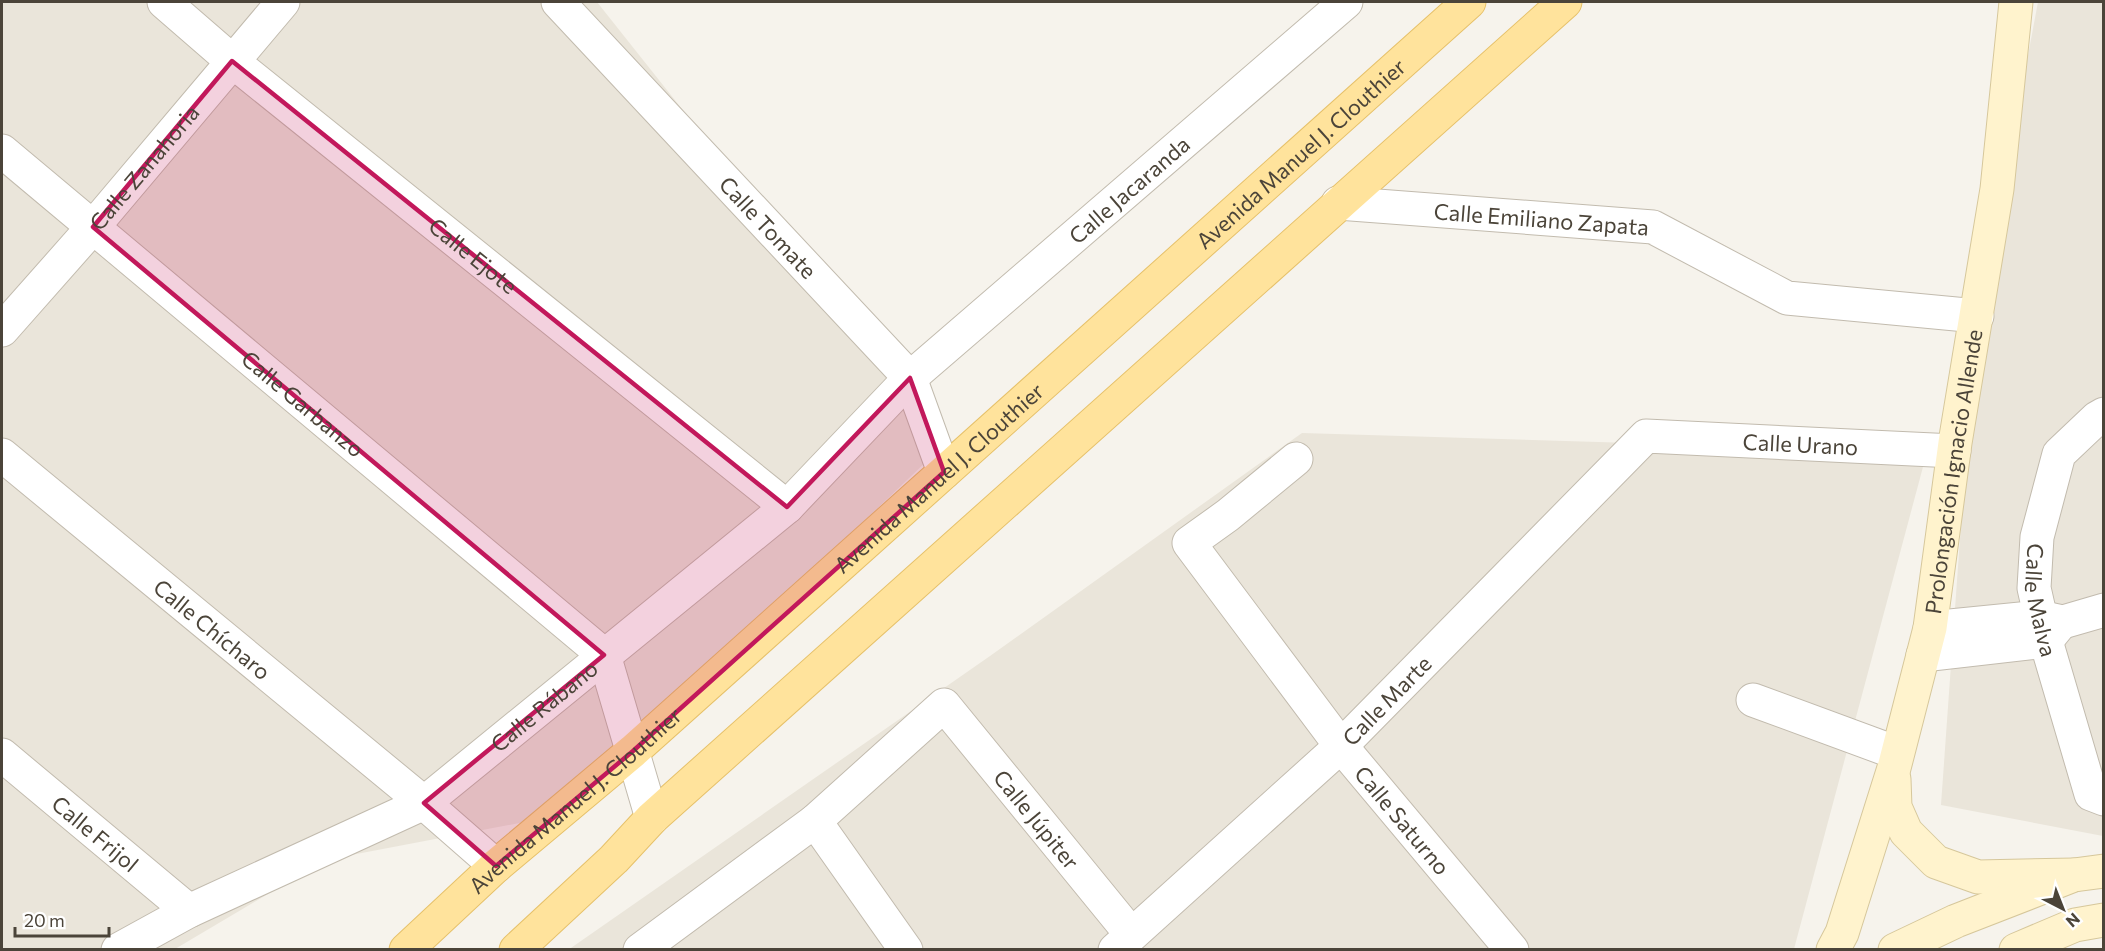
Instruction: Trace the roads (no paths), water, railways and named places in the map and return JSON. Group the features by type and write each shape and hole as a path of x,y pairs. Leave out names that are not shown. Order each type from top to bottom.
{"main road":[{"name":"Avenida Manuel J. Clouthier","path":"406,950 496,866 633,751 1469,2"},
{"path":"519,946 615,859 652,818 1565,2"}],"street":[{"name":"Calle Ejote","path":"164,2 232,61 787,507"},
{"name":"Calle Zanahoria","path":"2,330 93,227 283,2"},
{"name":"Calle Tomate","path":"558,2 910,378 944,472"},
{"name":"Calle Jacaranda","path":"910,378 1346,2"},
{"name":"Prolongación Ignacio Allende","path":"1842,944 1927,642 1954,447 1996,189 2016,2"},
{"name":"Calle Garbanzo","path":"2,151 604,655"},
{"name":"Calle Emiliano Zapata","path":"1338,203 1653,227 1787,298 1974,331"},
{"name":"Calle Rábano","path":"118,950 189,910 424,803 787,507 910,378"},
{"name":"Calle Malva","path":"2097,797 2050,626 2034,588 2037,537 2059,454 2101,416"},
{"name":"Calle Urano","path":"1646,436 1954,447"},
{"name":"Calle Marte","path":"1123,942 1341,746 1646,436"},
{"name":"Calle Chícharo","path":"2,455 424,803 496,866"},
{"name":"Calle Saturno","path":"1296,459 1189,543 1341,746 1512,950"},
{"path":"1927,642 2050,626 2103,610"},
{"path":"604,655 652,818"},
{"path":"1753,700 1895,760 1895,807 1906,832 1936,862 1978,877 2089,873"},
{"name":"Calle Júpiter","path":"815,821 944,705 1123,942"},
{"name":"Calle Frijol","path":"2,755 189,910"},
{"path":"659,944 815,821 906,950"},
{"path":"1895,950 1956,921 2089,873"},
{"path":"2016,950 2075,925 2103,920"}]}
